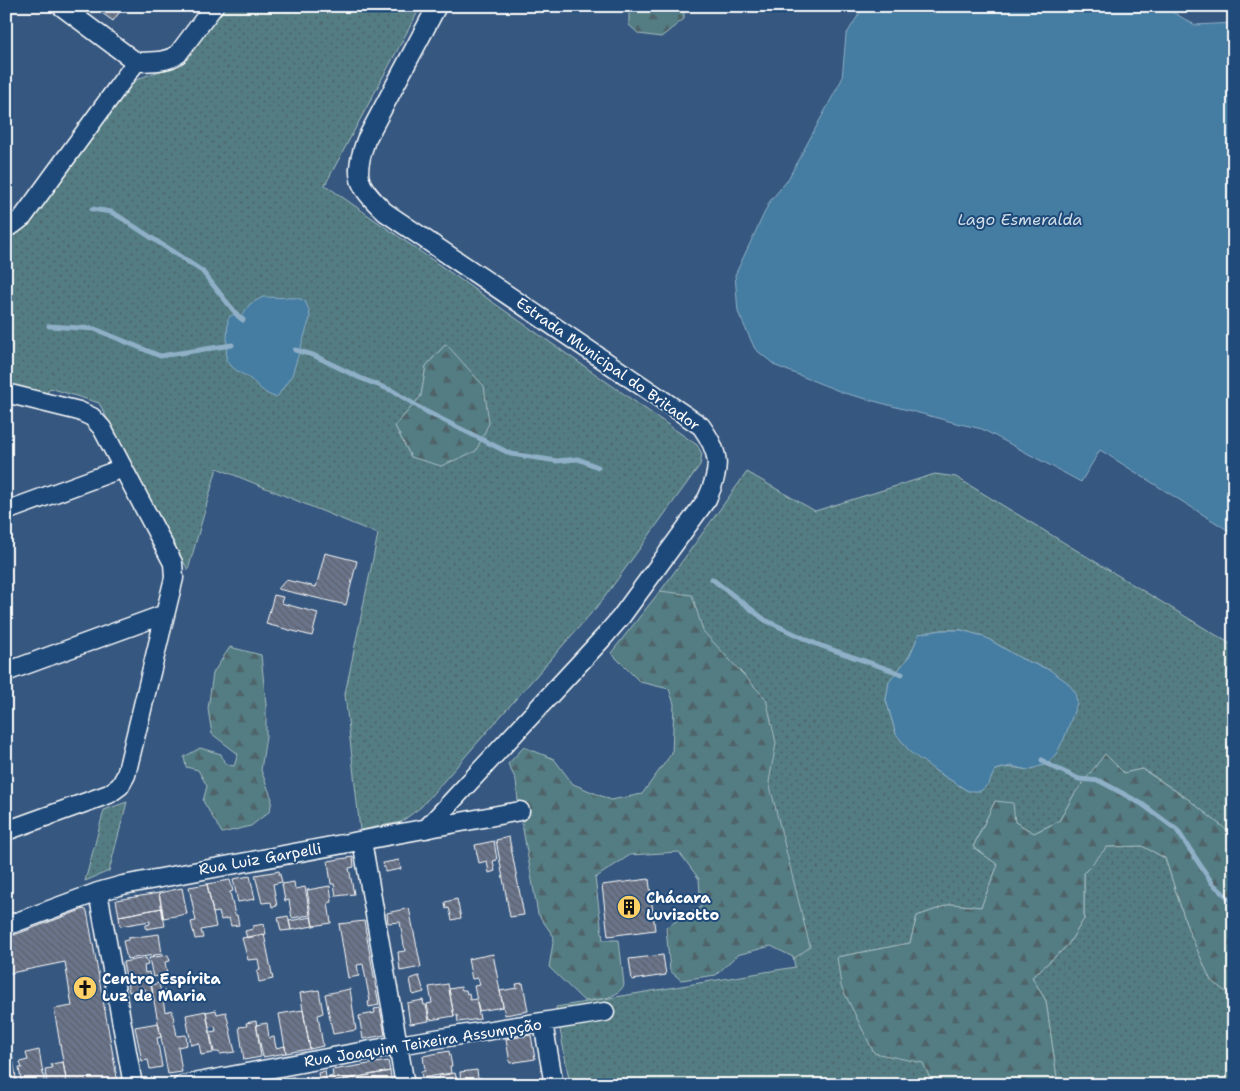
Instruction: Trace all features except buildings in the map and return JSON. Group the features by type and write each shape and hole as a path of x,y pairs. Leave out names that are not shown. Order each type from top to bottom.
{"street":[{"path":"61,6 136,62 166,60 178,54 214,6"},
{"name":"Estrada Municipal do Britador","path":"426,829 620,617 707,499 716,480 717,460 711,440 701,426 385,212 365,190 358,177 359,160 366,140 438,6"},
{"path":"6,228 23,217 136,62"},
{"path":"6,393 69,408 92,418 102,428 173,563 174,578 126,775 120,786 109,794 6,831"},
{"path":"6,511 123,468"},
{"path":"6,672 165,614"},
{"name":"Rua Luiz Garpelli","path":"6,926 98,892 123,885 520,811"},
{"path":"362,841 405,1085"},
{"path":"98,892 133,1085"},
{"name":"Rua Joaquim Teixeira Assumpção","path":"182,1085 398,1045 605,1012"},
{"path":"543,1023 554,1085"}],"green space":[{"path":"225,6 421,6 325,185 697,445 702,454 700,465 601,602 421,807 401,822 360,830 345,694 378,534 217,468 188,570 99,403 50,388 47,393 6,384 6,235 23,228 36,215 131,84 144,76 173,67 186,60","holes":["446,344 411,457 395,426 421,396 426,366"]},
{"path":"629,6 684,6 684,19 661,37 639,34 629,25"},
{"path":"446,344 484,386 489,423 476,451 441,466 411,457 395,426 421,396 426,366"},
{"path":"747,472 815,511 935,474 956,477 1234,646 1234,836 1188,799 1143,769 1124,773 1075,793 1059,821 1034,833 1015,822 995,801 973,847 998,865 981,907 951,904 917,916 910,943 837,957 874,1052 924,1063 933,1085 570,1085 556,1007 795,967 741,679 646,611","holes":["942,630 961,630 983,636 1022,659 1050,670 1028,770 1008,768 995,771 968,791 936,771 896,734 886,700 889,682 910,655 919,634"]},
{"path":"660,591 692,595 703,631 766,699 776,743 769,782 810,947 795,958 771,946 737,955 716,975 681,980 670,971 666,927 701,907 699,879 679,852 630,855 595,878 603,940 619,940 624,985 621,990 612,996 584,1001 549,967 554,937 538,914 516,780 508,764 524,747 554,759 573,784 611,800 642,794 672,753 674,704 669,689 640,682 611,653"},
{"path":"230,647 261,655 266,705 266,736 261,770 272,799 270,811 251,826 222,833 203,801 207,786 198,770 186,767 184,757 200,748 221,754 225,764 234,766 238,754 212,734 208,709 213,673"},
{"path":"1105,754 1124,773 1142,769 1188,799 1234,836 1234,998 1211,981 1188,929 1165,858 1142,846 1107,847 1084,873 1084,919 1067,946 1032,977 1046,1001 1058,1085 933,1085 923,1063 874,1053 841,986 837,957 910,943 917,916 951,904 981,907 998,865 973,847 995,801 1013,803 1015,822 1034,833 1059,821 1075,793"},
{"path":"127,802 109,871 85,881 104,810"},
{"path":"1142,846 1165,858 1188,929 1211,980 1234,998 1234,1085 1058,1085 1046,1001 1032,977 1067,946 1084,919 1084,873 1107,847"}],"water":[{"name":"Lago Esmeralda","path":"864,6 1162,6 1195,25 1234,23 1234,534 1100,450 1081,482 982,429 844,393 776,366 755,349 738,312 735,275 770,201 787,181 842,79 846,35"},
{"path":"263,297 297,298 305,301 309,310 310,318 292,375 277,397 264,392 226,361 228,318 232,315 242,315 250,304"},
{"path":"942,630 961,630 983,636 1022,659 1050,670 1067,682 1075,692 1077,703 1064,739 1056,754 1047,764 1028,770 1011,766 995,770 989,783 981,791 968,791 911,753 896,734 886,700 889,682 910,655 919,634"}],"waterway":[{"path":"92,209 111,212 120,217 202,271 243,320"},
{"path":"49,326 95,329 160,356 232,345"},
{"path":"295,350 313,355 360,378 393,391 425,411 511,454 557,461 578,459 598,467"},
{"path":"712,579 765,620 816,644 902,674"},
{"path":"1042,760 1079,779 1100,781 1142,804 1177,830 1212,883 1234,903"}],"place":[{"name":"Chácara Luvizotto","path":"629,907"},
{"name":"Centro Espírita Luz de Maria","path":"85,988"}]}
